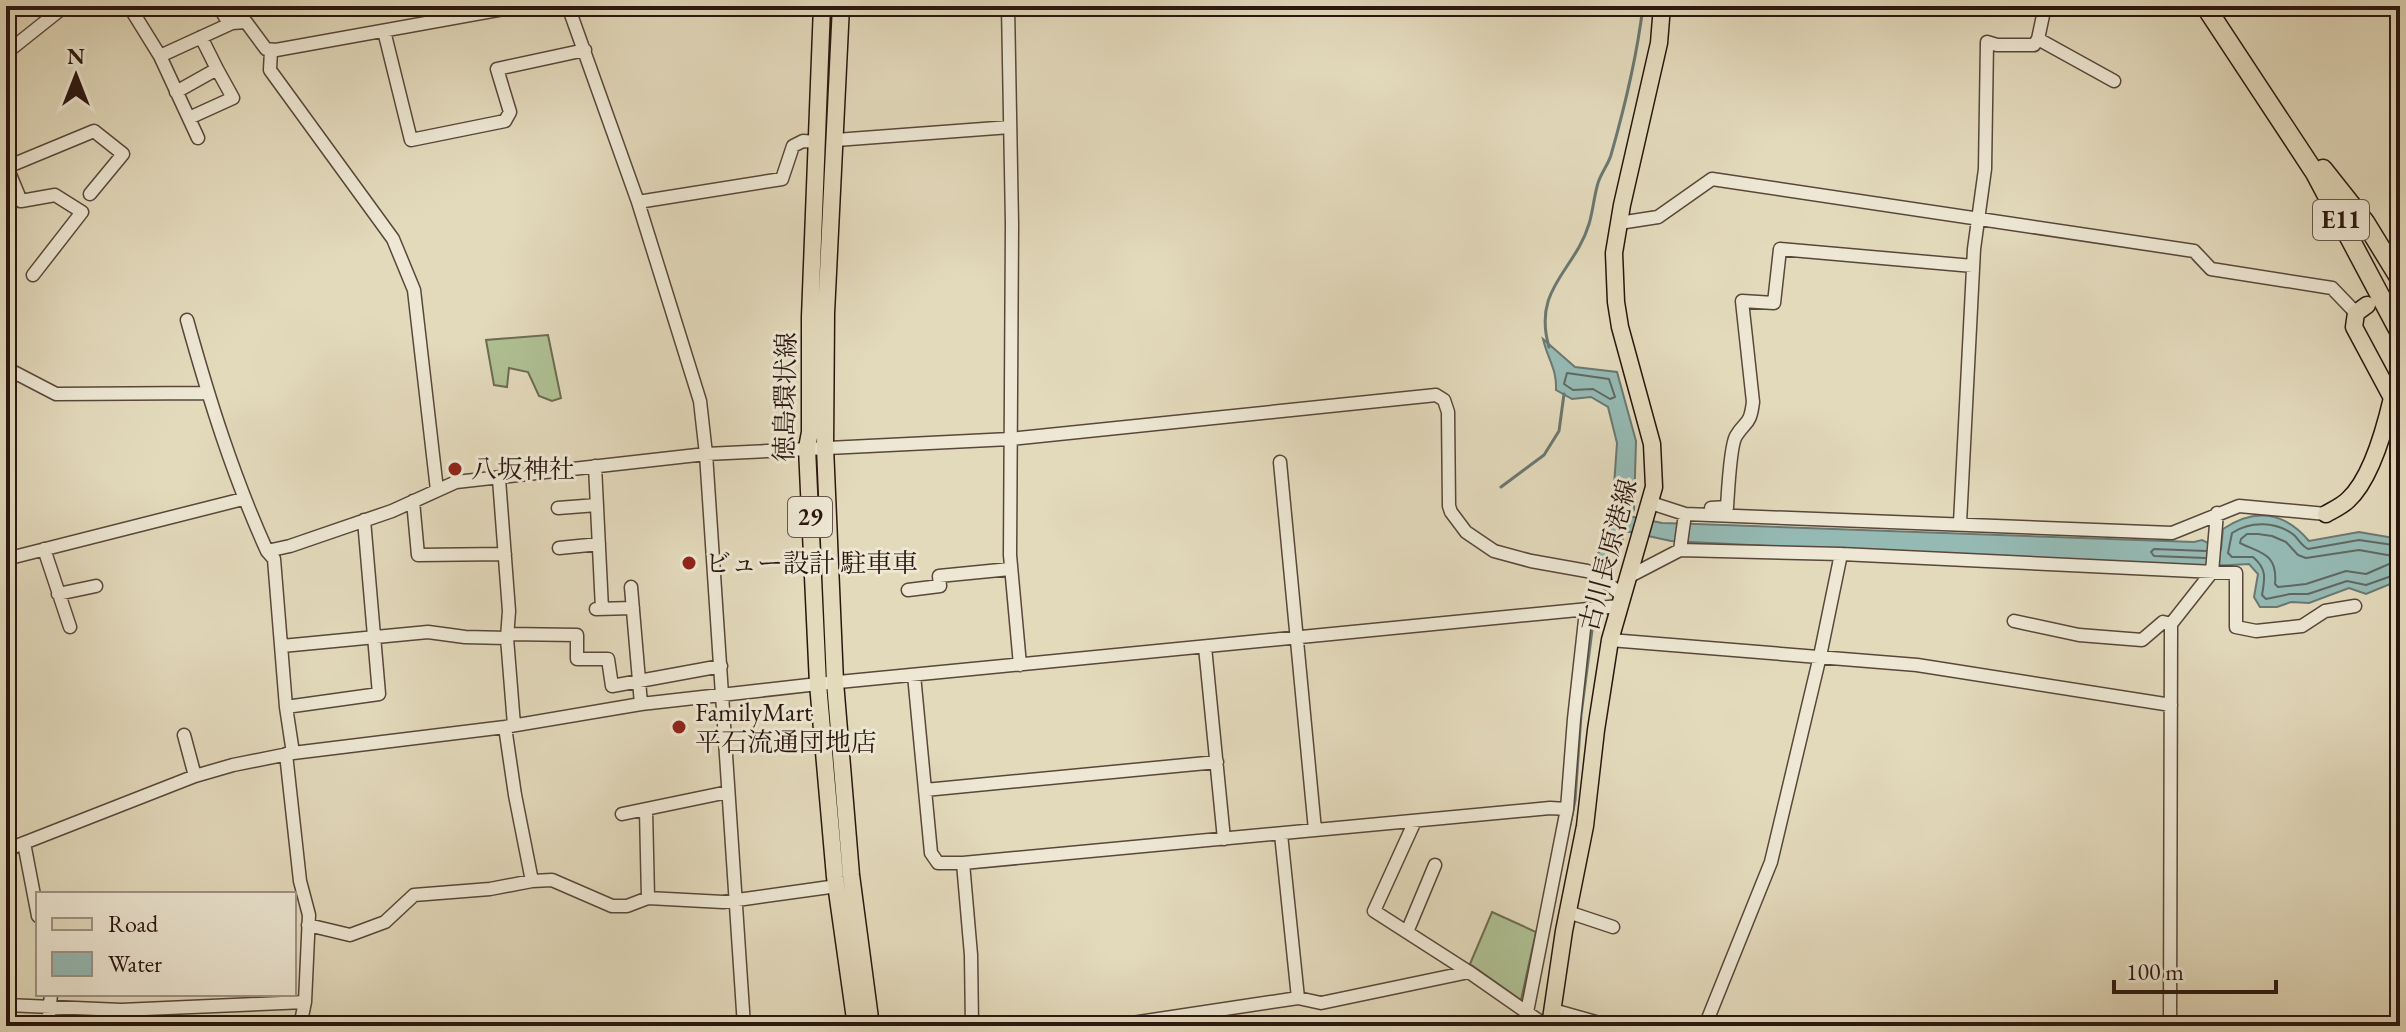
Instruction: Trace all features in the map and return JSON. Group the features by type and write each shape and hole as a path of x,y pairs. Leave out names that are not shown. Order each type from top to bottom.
{"highway":[{"name":"E11","path":"2205,6 2276,111 2348,233 2400,333"},
{"path":"2276,111 2365,222 2400,279"}],"main road":[{"name":"徳島環状線","path":"822,6 810,317 810,432 807,448 826,683 837,886 856,1026"},
{"name":"徳島環状線","path":"841,6 826,313 826,683 871,1026"},
{"name":"古川長原港線","path":"1551,1020 1585,826 1610,640 1650,508 1655,477 1652,444 1620,327 1614,253 1659,43 1662,6"},
{"path":"2326,514 2347,501 2362,484 2392,398 2354,327 2361,309"}],"street":[{"path":"6,53 65,6"},
{"path":"129,6 160,56 198,138"},
{"path":"219,6 229,24"},
{"path":"160,56 229,24 246,22 266,49 271,50 520,6"},
{"path":"568,6 638,202 700,401 744,1026"},
{"path":"1008,6 1012,224 1010,569 1020,665"},
{"path":"1960,523 1973,266 1985,169 1987,42 2034,45 2045,6"},
{"path":"384,31 411,140 505,121 510,112 497,69 585,50"},
{"path":"189,118 233,98 201,37"},
{"path":"2038,39 2114,81"},
{"path":"271,50 270,70 393,239 414,290 437,490"},
{"path":"176,92 217,69"},
{"path":"836,140 1010,127"},
{"path":"33,275 82,212 55,195 21,201 6,166 94,131 123,154 90,194"},
{"path":"638,202 782,179 793,146 803,141 817,142"},
{"path":"1619,223 1658,217 1712,179 2194,251 2211,269 2332,288 2361,309"},
{"path":"1680,548 1688,516 1699,509 1727,507 1735,437 1748,424 1753,402 1742,301 1774,303 1780,249 1973,266"},
{"path":"187,320 207,393 243,499 267,551 274,559 300,881 309,915 305,1002 300,1026"},
{"path":"6,368 56,394 207,393"},
{"path":"6,850 195,776 290,754 510,726 641,704 826,683 1586,611 1621,601 1596,574 1508,556 1487,547 1466,532 1449,506 1448,412 1444,400 1436,395 1010,439 706,454 456,482 364,520 267,551"},
{"path":"1280,462 1315,830"},
{"path":"595,466 598,609 633,608"},
{"path":"499,479 515,795 532,881"},
{"path":"6,559 243,499"},
{"path":"413,501 418,555 505,554"},
{"path":"558,508 597,505"},
{"path":"1650,508 1688,516 1960,523 2172,533 2239,506 2326,514"},
{"path":"2170,1026 2171,624 2213,568 2216,516"},
{"path":"286,707 379,694 364,520"},
{"path":"559,548 599,544"},
{"path":"1630,576 1680,548 2213,568 2236,573 2236,627 2256,631 2302,626 2325,611 2355,606"},
{"path":"44,549 70,627"},
{"path":"1705,1026 1771,862 1841,554"},
{"path":"908,590 940,586 939,576 1010,569"},
{"path":"58,594 96,586"},
{"path":"631,587 641,704"},
{"path":"1527,1012 1567,809 1586,611"},
{"path":"2014,621 2079,635 2142,640 2163,622 2171,624"},
{"path":"282,646 428,632 465,637 577,635 577,659 608,659 612,686 721,666"},
{"path":"1610,640 1917,665 2171,705"},
{"path":"1205,647 1224,839"},
{"path":"914,675 925,790 934,860 938,863 1550,808 1567,809"},
{"path":"184,735 195,776"},
{"path":"925,790 1217,762"},
{"path":"622,814 728,792"},
{"path":"646,810 648,898"},
{"path":"1415,821 1374,911 1527,1012 1551,1020 1610,1026"},
{"path":"1281,834 1298,998"},
{"path":"24,843 36,906"},
{"path":"963,863 971,955 972,1026"},
{"path":"1407,932 1435,865"},
{"path":"308,925 350,935 385,922 414,895 490,889 532,881 552,880 612,906 627,906 648,898 737,901 837,886"},
{"path":"1568,912 1613,927"},
{"path":"1112,1026 1298,998 1321,1003 1469,972"},
{"path":"6,1005 52,999 121,1010 305,1002"},
{"path":"48,1026 52,999"}],"green space":[{"path":"548,335 561,398 552,401 539,396 528,372 509,368 507,387 494,385 486,340"},
{"path":"1492,912 1536,932 1521,1000 1470,964"}],"water":[{"path":"1543,339 1575,367 1617,372 1636,441 1634,510 1629,516 1662,523 2202,540 2221,549 2223,529 2246,518 2268,516 2289,524 2309,541 2359,532 2400,539 2400,580 2366,594 2349,588 2309,603 2291,602 2277,607 2260,607 2254,597 2258,574 2249,564 2195,567 1671,541 1625,531 1620,549 1609,551 1602,569 1593,562 1609,535 1605,522 1612,514 1617,443 1608,407 1591,397 1572,399 1556,390 1554,370"}],"waterway":[{"path":"1549,347 1545,327 1550,295 1583,240 1589,224 1598,183 1611,155 1626,100 1643,6"},
{"path":"1501,487 1544,455 1559,431 1564,394"},
{"path":"1570,825 1592,630"}],"place":[{"name":"八坂神社","path":"455,469"},
{"name":"ビュー設計 駐車車","path":"689,563"},
{"name":"FamilyMart 平石流通団地店","path":"679,727"}]}
